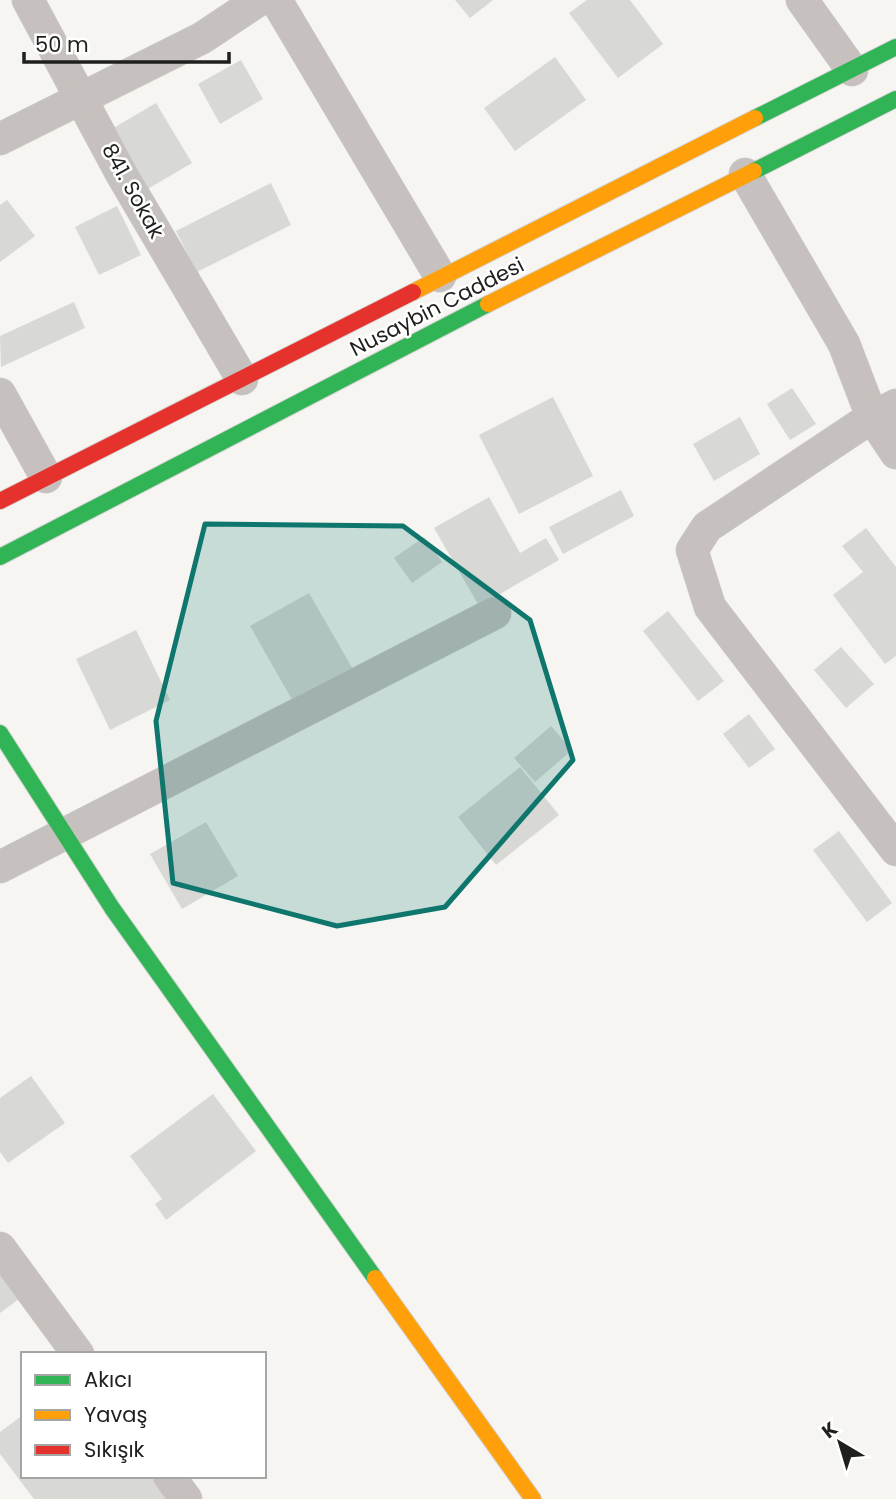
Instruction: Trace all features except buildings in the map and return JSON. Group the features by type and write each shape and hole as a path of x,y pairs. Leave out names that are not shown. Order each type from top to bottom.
{"main road":[{"name":"Nusaybin Caddesi","path":"0,501 896,47"},
{"name":"Nusaybin Caddesi","path":"0,557 896,99"},
{"path":"0,733 63,835 533,1499"}],"street":[{"name":"841. Sokak","path":"29,0 83,97 122,176 242,379"},
{"path":"0,139 202,38 259,0"},
{"path":"276,0 440,276"},
{"path":"802,0 852,70"},
{"path":"745,174 884,411 896,453"},
{"path":"0,394 46,477"},
{"path":"884,411 707,527 692,550 710,607 896,850"},
{"path":"0,867 495,613"},
{"path":"0,1248 77,1352"},
{"path":"170,1478 186,1499"}],"highlighted area":[{"path":"205,524 403,526 530,620 573,760 445,907 337,926 173,883 156,721"}],"traffic: fast":[{"path":"755,118 896,47"},
{"path":"754,171 896,99"},
{"path":"0,557 488,304"},
{"path":"0,733 112,908 375,1278"}],"traffic: slow":[{"path":"413,292 755,118"},
{"path":"488,304 754,171"},
{"path":"375,1278 533,1499"}],"traffic: jam":[{"path":"0,501 413,292"}]}
